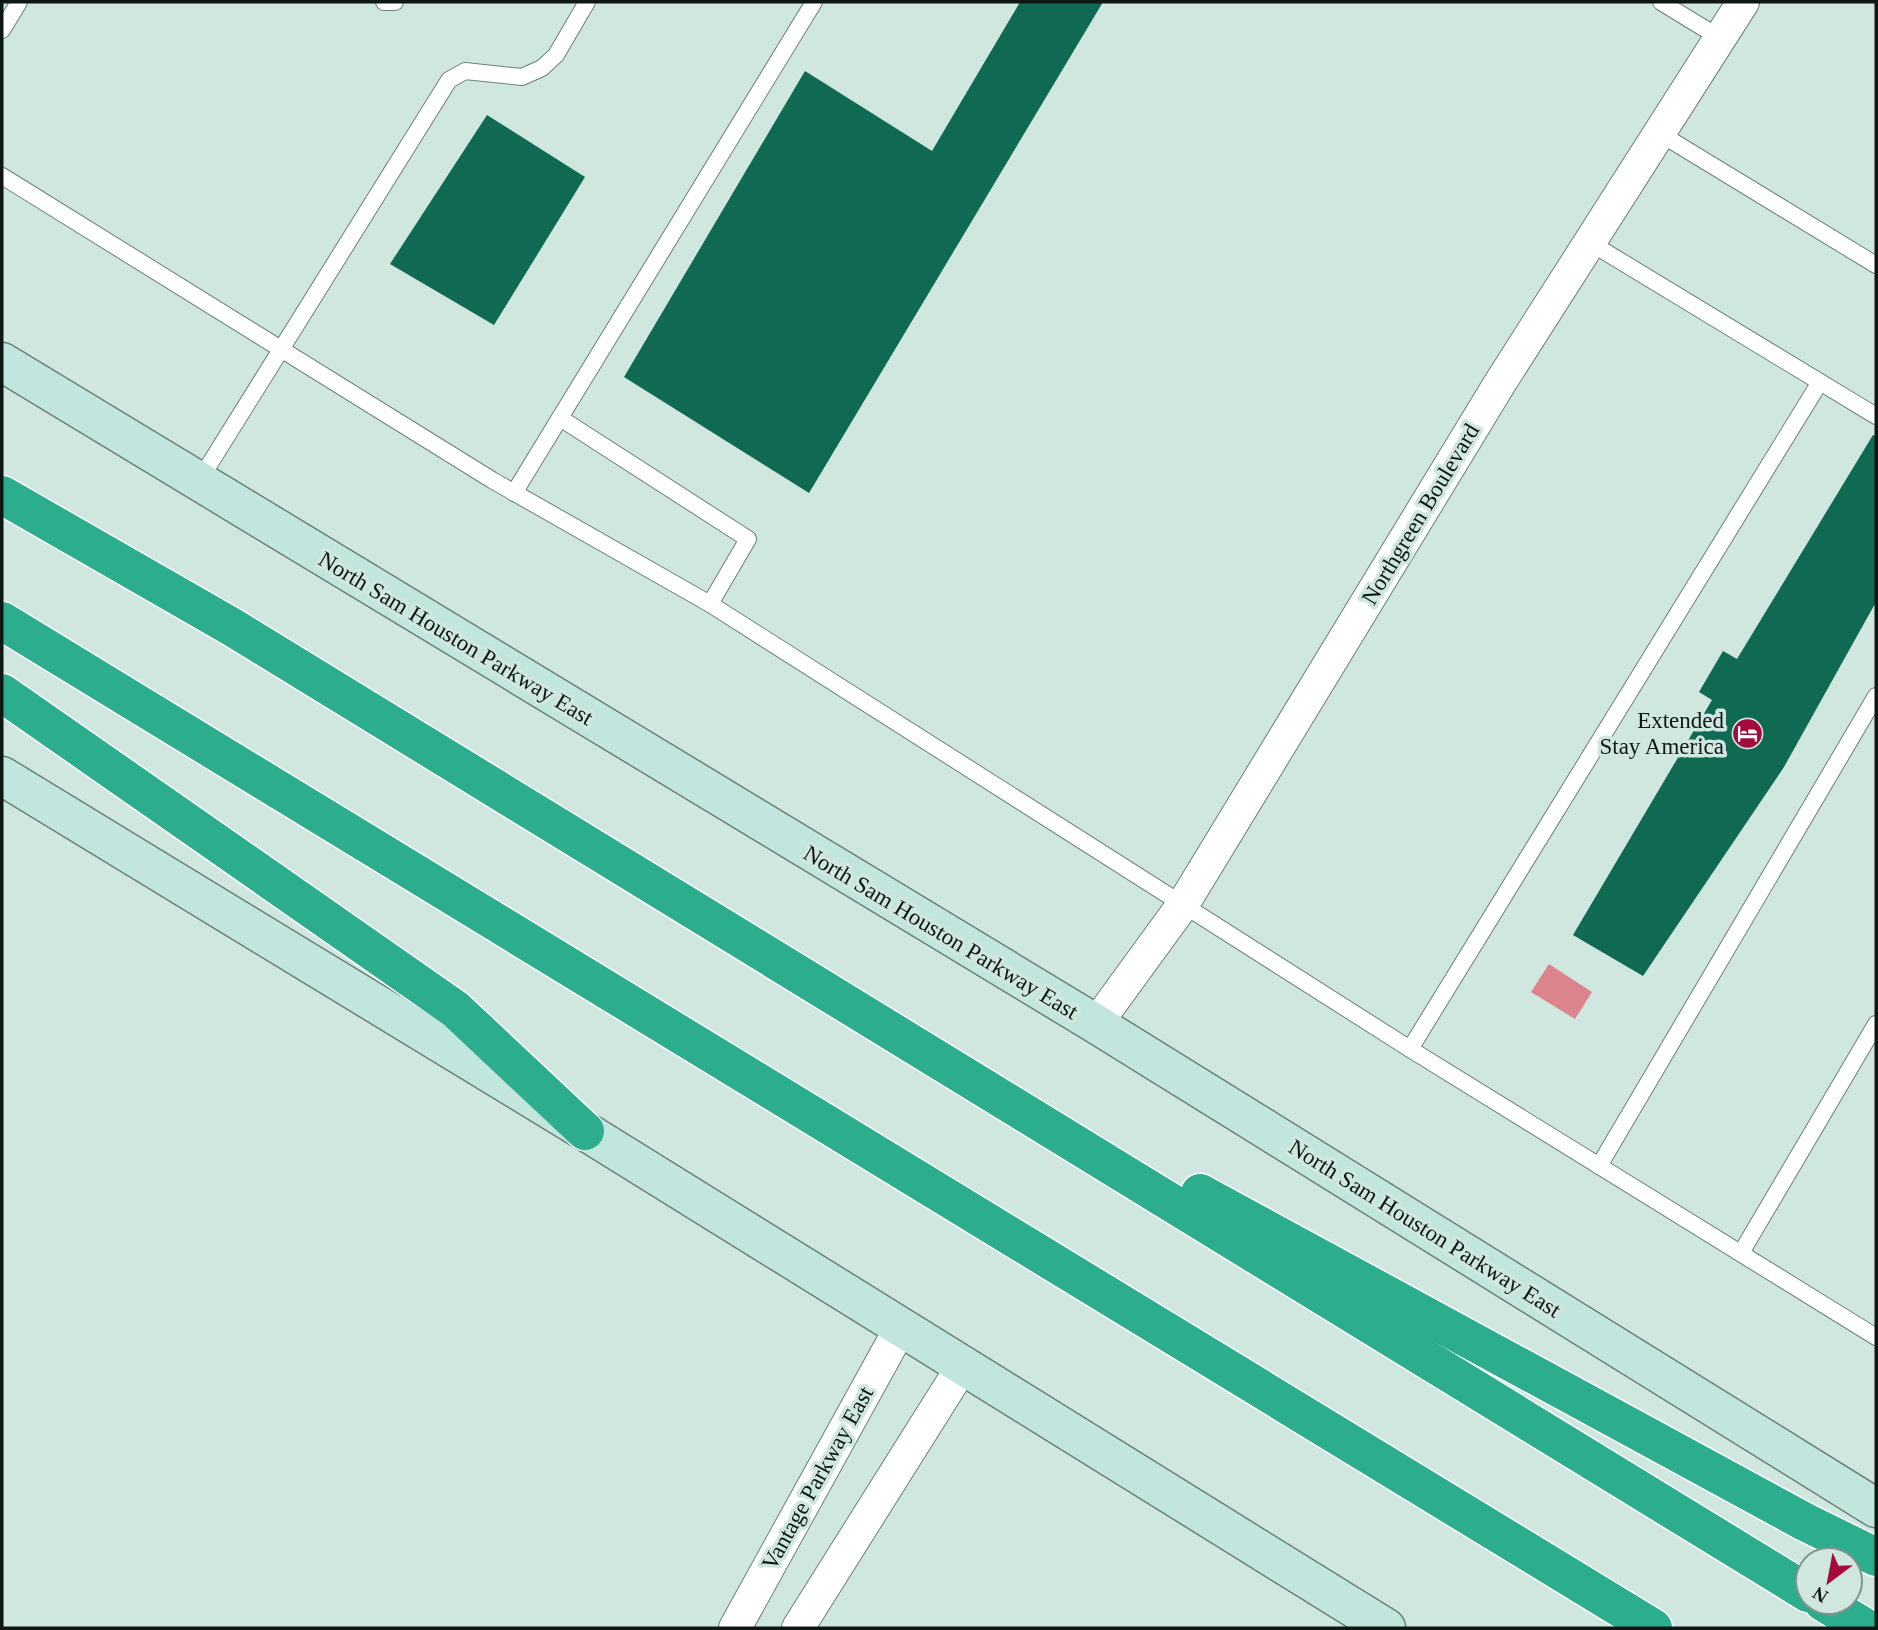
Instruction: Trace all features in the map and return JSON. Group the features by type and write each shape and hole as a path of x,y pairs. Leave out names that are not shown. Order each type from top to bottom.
{"highway":[{"path":"2,495 232,627 1794,1584"},
{"path":"2,621 1653,1628"},
{"path":"2,692 455,1009 585,1131"},
{"path":"827,992 1876,1557"},
{"path":"1846,1616 1866,1628"}],"main road":[{"name":"North Sam Houston Parkway East","path":"2,362 1097,1024 1876,1508"},
{"path":"2,776 585,1131 900,1329 1386,1628"}],"street":[{"name":"Northgreen Boulevard","path":"1097,1024 1182,906 1492,395 1743,2"},
{"name":"Vantage Parkway East","path":"735,1628 900,1329"},
{"path":"798,1628 962,1367"}],"lane":[{"path":"2,30 19,2"},
{"path":"384,2 395,2"},
{"path":"198,482 449,80 465,71 522,77 542,68 556,55 587,2"},
{"path":"514,493 814,2"},
{"path":"1661,2 1720,38"},
{"path":"1659,133 1876,265"},
{"path":"2,176 514,493 710,604 1182,906 1876,1337"},
{"path":"1590,242 1876,416"},
{"path":"1410,1049 1820,382"},
{"path":"560,418 748,539 710,604"},
{"path":"1599,1166 1876,696"},
{"path":"1741,1253 1876,1024"}],"shaded area":[{"path":"1549,964 1592,992 1575,1019 1531,992"}],"building":[{"path":"1020,2 1103,2 809,493 624,377 805,71 932,151"},
{"path":"487,115 585,177 494,325 390,264"},
{"name":"Extended Stay America","path":"1873,435 1876,436 1876,602 1784,767 1643,976 1573,935 1712,700 1699,692 1723,651 1737,659"}],"place":[{"name":"Extended Stay America","path":"1747,733"}]}
